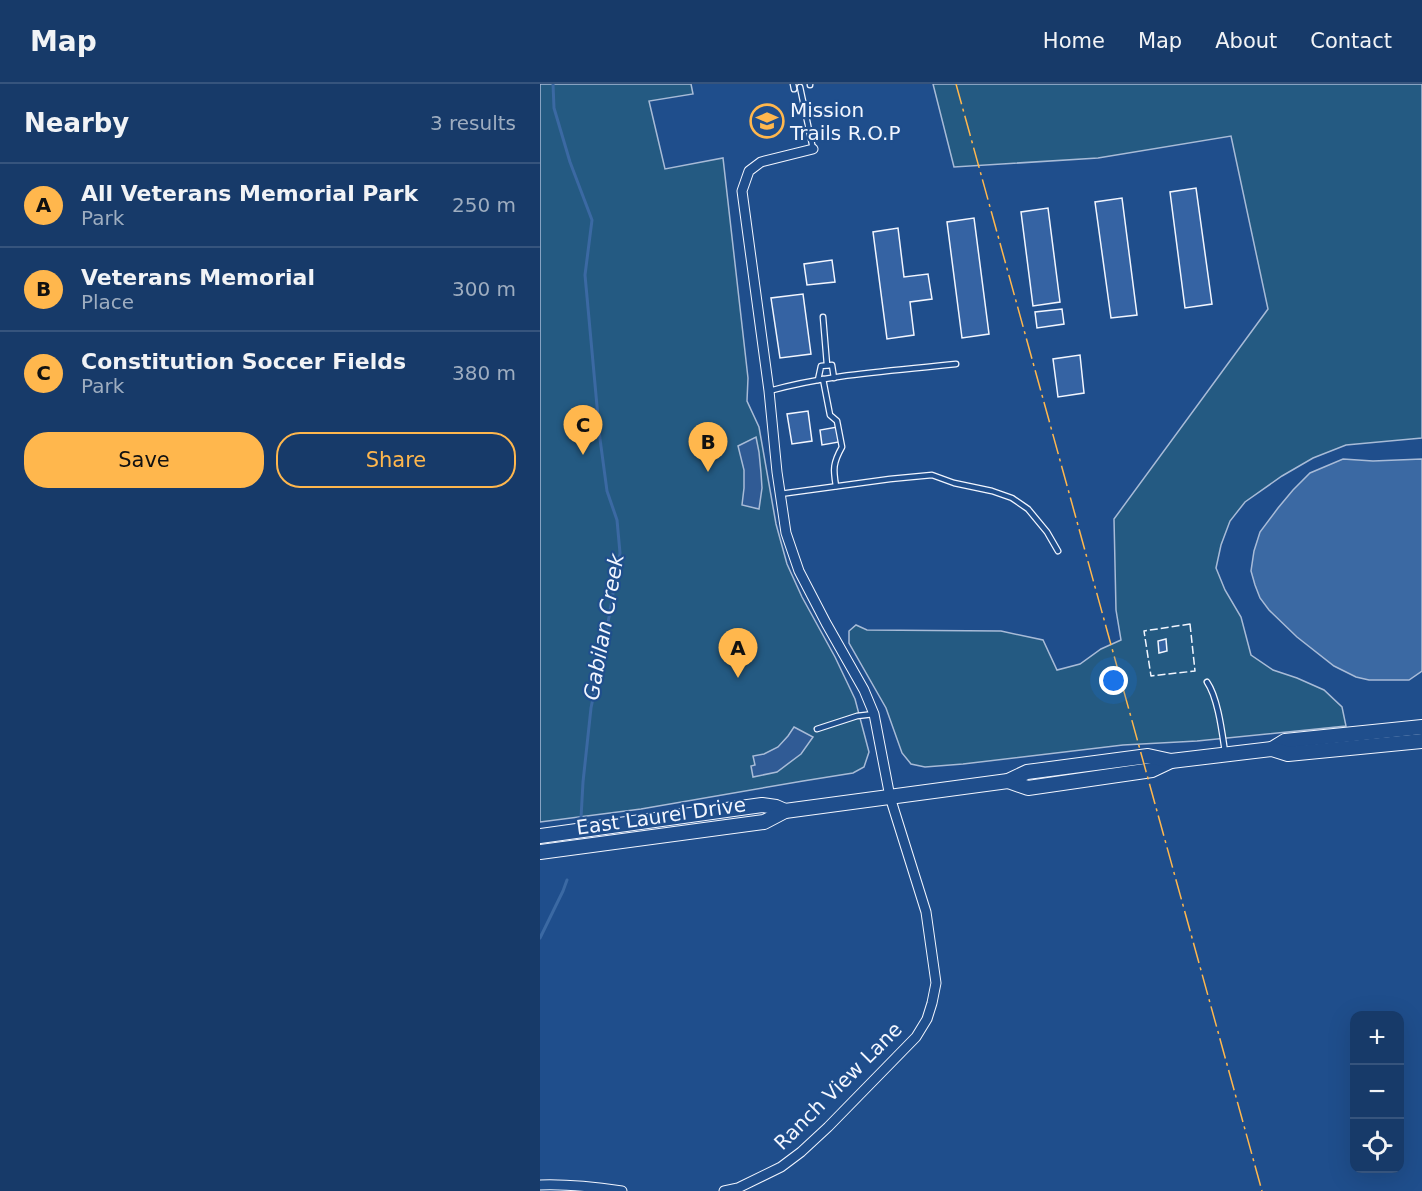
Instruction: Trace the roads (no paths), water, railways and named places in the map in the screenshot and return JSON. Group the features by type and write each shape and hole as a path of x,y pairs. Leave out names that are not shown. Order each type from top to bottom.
{"main road":[{"name":"East Laurel Drive","path":"1272,749 1285,741 1422,727"},
{"name":"East Laurel Drive","path":"540,852 764,822 786,811 1008,781 1027,772 1148,756 1171,761 1272,749 1287,754 1422,741"},
{"name":"East Laurel Drive","path":"540,836 762,805 786,811"}],"street":[{"name":"Ranch View Lane","path":"724,1191 757,1180 781,1167 828,1128 916,1037 927,1019 936,983 926,912 890,797 874,714 864,690 800,571 786,533 780,494 769,391 742,191 749,171 761,162 813,149"},
{"path":"540,1185 563,1184 622,1191"}],"lane":[{"path":"796,87 813,149"},
{"path":"823,317 827,365"},
{"path":"769,391 821,379 956,364"},
{"path":"834,378 832,365 820,366 821,379 831,415 837,421 842,447 833,471 836,486"},
{"path":"780,494 932,475 1012,498 1028,510 1047,532 1059,551"},
{"path":"1208,682 1212,688 1221,726 1225,754"},
{"path":"817,729 857,716 874,714"}],"waterway":[{"name":"Gabilan Creek","path":"553,84 554,108 570,162 592,220 585,275 600,439 607,491 617,520 620,553 591,708 581,818"},
{"name":"Gabilan Creek","path":"540,938 567,880"}],"place":[{"name":"Mission Trails R.O.P","path":"767,121"},
{"name":"Constitution Soccer Fields","path":"583,455"},
{"name":"Veterans Memorial","path":"708,472"},
{"name":"All Veterans Memorial Park","path":"738,678"}]}
